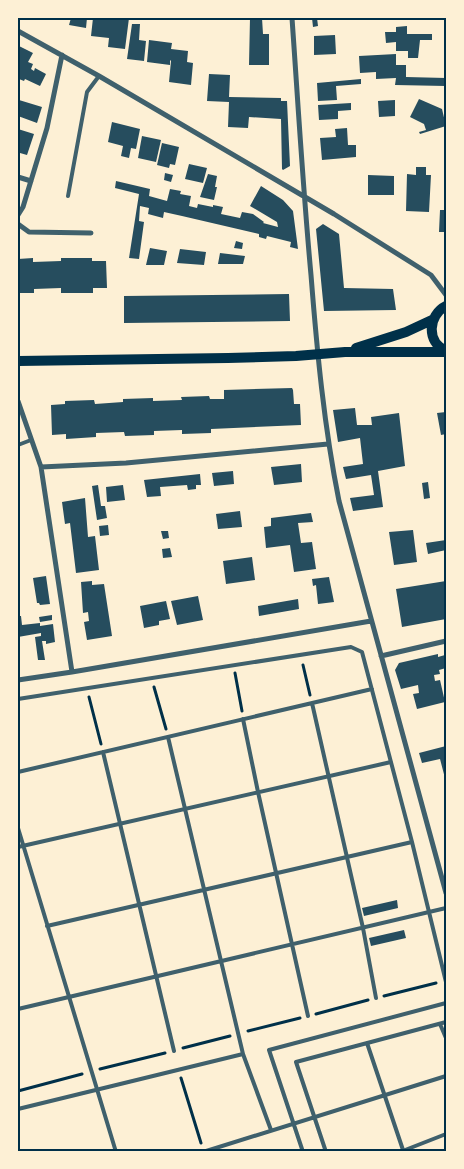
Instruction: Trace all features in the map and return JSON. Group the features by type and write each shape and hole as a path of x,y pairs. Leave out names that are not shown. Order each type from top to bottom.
{"main road":[{"path":"446,306 440,310 434,319 432,329 434,340 440,348 446,351"},
{"path":"345,352 406,332 434,319"},
{"path":"18,361 228,358 345,352 446,351"}],"street":[{"path":"292,18 317,354 328,444 339,501 446,894"},
{"path":"18,31 304,196 431,276 446,295"},
{"path":"18,215 23,207 47,128 62,55"},
{"path":"18,177 31,181"},
{"path":"18,224 29,232 91,233"},
{"path":"18,401 41,467 72,672"},
{"path":"41,467 126,463 328,444"},
{"path":"18,680 371,622"},
{"path":"381,656 446,641"}],"lane":[{"path":"68,196 87,92 99,76"},
{"path":"18,444 31,440"},
{"path":"18,699 351,647 362,652 430,912 446,982"},
{"path":"18,772 372,689"},
{"path":"312,703 363,928 376,998"},
{"path":"244,719 258,792 308,1016"},
{"path":"168,737 243,1054 271,1130"},
{"path":"103,752 174,1051"},
{"path":"18,847 391,762"},
{"path":"18,828 116,1152"},
{"path":"47,926 412,842"},
{"path":"18,1009 446,908"},
{"path":"303,1152 269,1050 446,1003"},
{"path":"326,1152 296,1062 446,1022"},
{"path":"440,1024 446,1038"},
{"path":"367,1043 402,1151 446,1134"},
{"path":"18,1109 243,1054"},
{"path":"203,1151 446,1076"}],"path":[{"path":"301,654 312,703"},
{"path":"233,665 244,719"},
{"path":"152,678 168,737"},
{"path":"87,688 103,752"},
{"path":"178,1070 203,1151"}],"building":[{"path":"71,18 87,18 86,28 69,25"},
{"path":"93,18 129,18 125,49 108,47 109,38 91,36"},
{"path":"250,18 262,18 263,34 269,34 269,65 249,65"},
{"path":"312,18 317,18 318,26 313,27"},
{"path":"132,24 140,24 139,40 146,41 144,61 127,59"},
{"path":"407,26 407,34 432,34 432,40 420,40 418,58 408,58 408,51 396,51 396,42 386,43 385,32 396,32 396,27"},
{"path":"335,35 336,54 314,55 314,36"},
{"path":"149,40 172,43 171,49 188,51 187,62 193,63 191,85 169,82 171,61 170,60 170,65 147,62"},
{"path":"19,46 33,53 28,62 33,64 31,69 34,71 35,68 46,74 40,86 25,79 24,81 19,79"},
{"path":"396,54 396,65 406,65 406,77 446,78 446,86 395,85 396,78 376,79 376,72 360,73 359,56"},
{"path":"209,74 230,75 229,97 281,98 281,101 287,101 290,166 282,169 281,119 249,117 248,128 228,127 229,102 207,101"},
{"path":"361,79 361,84 336,86 337,100 318,101 317,83"},
{"path":"419,99 442,109 446,126 420,134 419,132 426,130 424,124 410,117"},
{"path":"19,100 42,107 37,123 18,116"},
{"path":"395,100 395,116 379,117 378,101"},
{"path":"351,103 351,110 338,111 338,119 319,120 318,105"},
{"path":"112,122 140,129 136,149 131,148 129,158 121,156 123,146 108,142"},
{"path":"347,128 348,145 356,145 356,157 322,160 320,138 336,137 335,129"},
{"path":"18,129 34,134 27,155 20,153 18,159"},
{"path":"142,136 161,140 156,162 138,158"},
{"path":"162,143 179,147 175,165 170,164 169,168 157,165"},
{"path":"189,164 207,168 203,183 185,179"},
{"path":"416,167 426,167 426,175 431,175 429,212 406,211 407,174 416,175"},
{"path":"165,173 173,175 171,182 164,180"},
{"path":"208,174 217,176 214,200 200,197"},
{"path":"368,175 394,176 394,195 368,195"},
{"path":"116,181 150,189 149,196 167,201 170,189 181,191 180,194 191,196 189,206 197,208 198,204 223,207 221,214 240,218 242,212 253,214 263,223 278,227 277,222 250,206 261,186 283,200 293,211 298,249 290,247 291,242 267,236 266,239 259,237 259,234 182,216 164,212 163,218 148,214 149,208 140,206 139,221 144,222 139,259 129,258 139,194 115,188"},
{"path":"440,210 446,210 446,232 439,232"},
{"path":"323,224 339,234 344,288 393,289 396,310 324,311 316,229"},
{"path":"236,241 243,243 242,249 234,248"},
{"path":"150,248 167,251 164,265 146,265"},
{"path":"180,249 206,252 204,265 177,263"},
{"path":"220,253 245,256 243,264 218,264"},
{"path":"33,258 33,262 61,261 61,258 92,258 92,261 106,261 107,288 93,288 93,293 61,293 61,288 34,289 34,293 18,293 18,259"},
{"path":"289,294 290,321 124,323 124,296"},
{"path":"292,388 294,404 300,404 301,425 211,429 211,433 182,434 182,430 154,431 154,435 125,436 124,432 96,433 96,437 66,439 66,434 52,435 51,405 65,404 65,401 94,400 95,404 123,402 123,399 153,398 153,401 182,400 181,397 209,396 210,399 224,399 224,390"},
{"path":"355,408 357,425 372,425 371,417 399,413 405,466 378,471 383,507 353,511 350,498 374,495 371,475 346,479 343,467 363,464 360,438 338,442 333,410"},
{"path":"446,412 446,434 441,435 437,413"},
{"path":"301,464 302,482 274,485 271,467"},
{"path":"233,471 234,484 214,486 212,473"},
{"path":"200,474 201,485 196,485 196,489 188,490 187,485 160,487 161,496 147,497 144,480"},
{"path":"428,482 430,498 424,499 422,483"},
{"path":"98,485 101,506 105,506 107,518 97,520 92,486"},
{"path":"123,485 125,500 107,502 106,487"},
{"path":"85,498 88,537 95,536 99,570 76,573 70,523 65,524 62,502"},
{"path":"240,511 242,527 218,529 216,514"},
{"path":"311,513 313,522 298,523 301,543 312,542 316,569 294,572 290,545 266,548 264,527 271,526 271,518"},
{"path":"108,525 109,535 100,536 99,526"},
{"path":"413,530 417,562 394,565 389,532"},
{"path":"161,531 168,531 169,538 163,539"},
{"path":"446,540 446,550 428,554 426,543"},
{"path":"170,548 172,557 163,558 162,549"},
{"path":"252,557 255,580 226,584 223,561"},
{"path":"46,576 50,604 40,605 37,603 33,578"},
{"path":"329,577 334,602 318,604 316,585 313,586 312,579"},
{"path":"92,581 92,585 104,584 112,636 87,640 84,622 89,621 88,612 83,613 81,582"},
{"path":"446,581 446,619 402,627 396,589"},
{"path":"198,596 203,620 177,625 171,601"},
{"path":"298,599 299,609 259,616 258,606"},
{"path":"166,601 170,619 159,621 159,625 144,628 140,606"},
{"path":"52,615 52,620 40,622 39,617"},
{"path":"18,616 21,616 22,625 40,623 40,626 53,624 55,642 46,644 46,641 42,641 45,660 38,660 35,637 41,636 41,633 18,637"},
{"path":"438,654 438,657 445,655 446,668 439,670 440,674 434,675 435,681 440,680 445,702 417,709 413,694 419,693 418,685 401,689 395,670 399,663"},
{"path":"446,746 446,782 440,759 422,763 419,753"},
{"path":"397,900 398,908 364,916 362,908"},
{"path":"404,930 406,938 371,946 369,938"}]}
